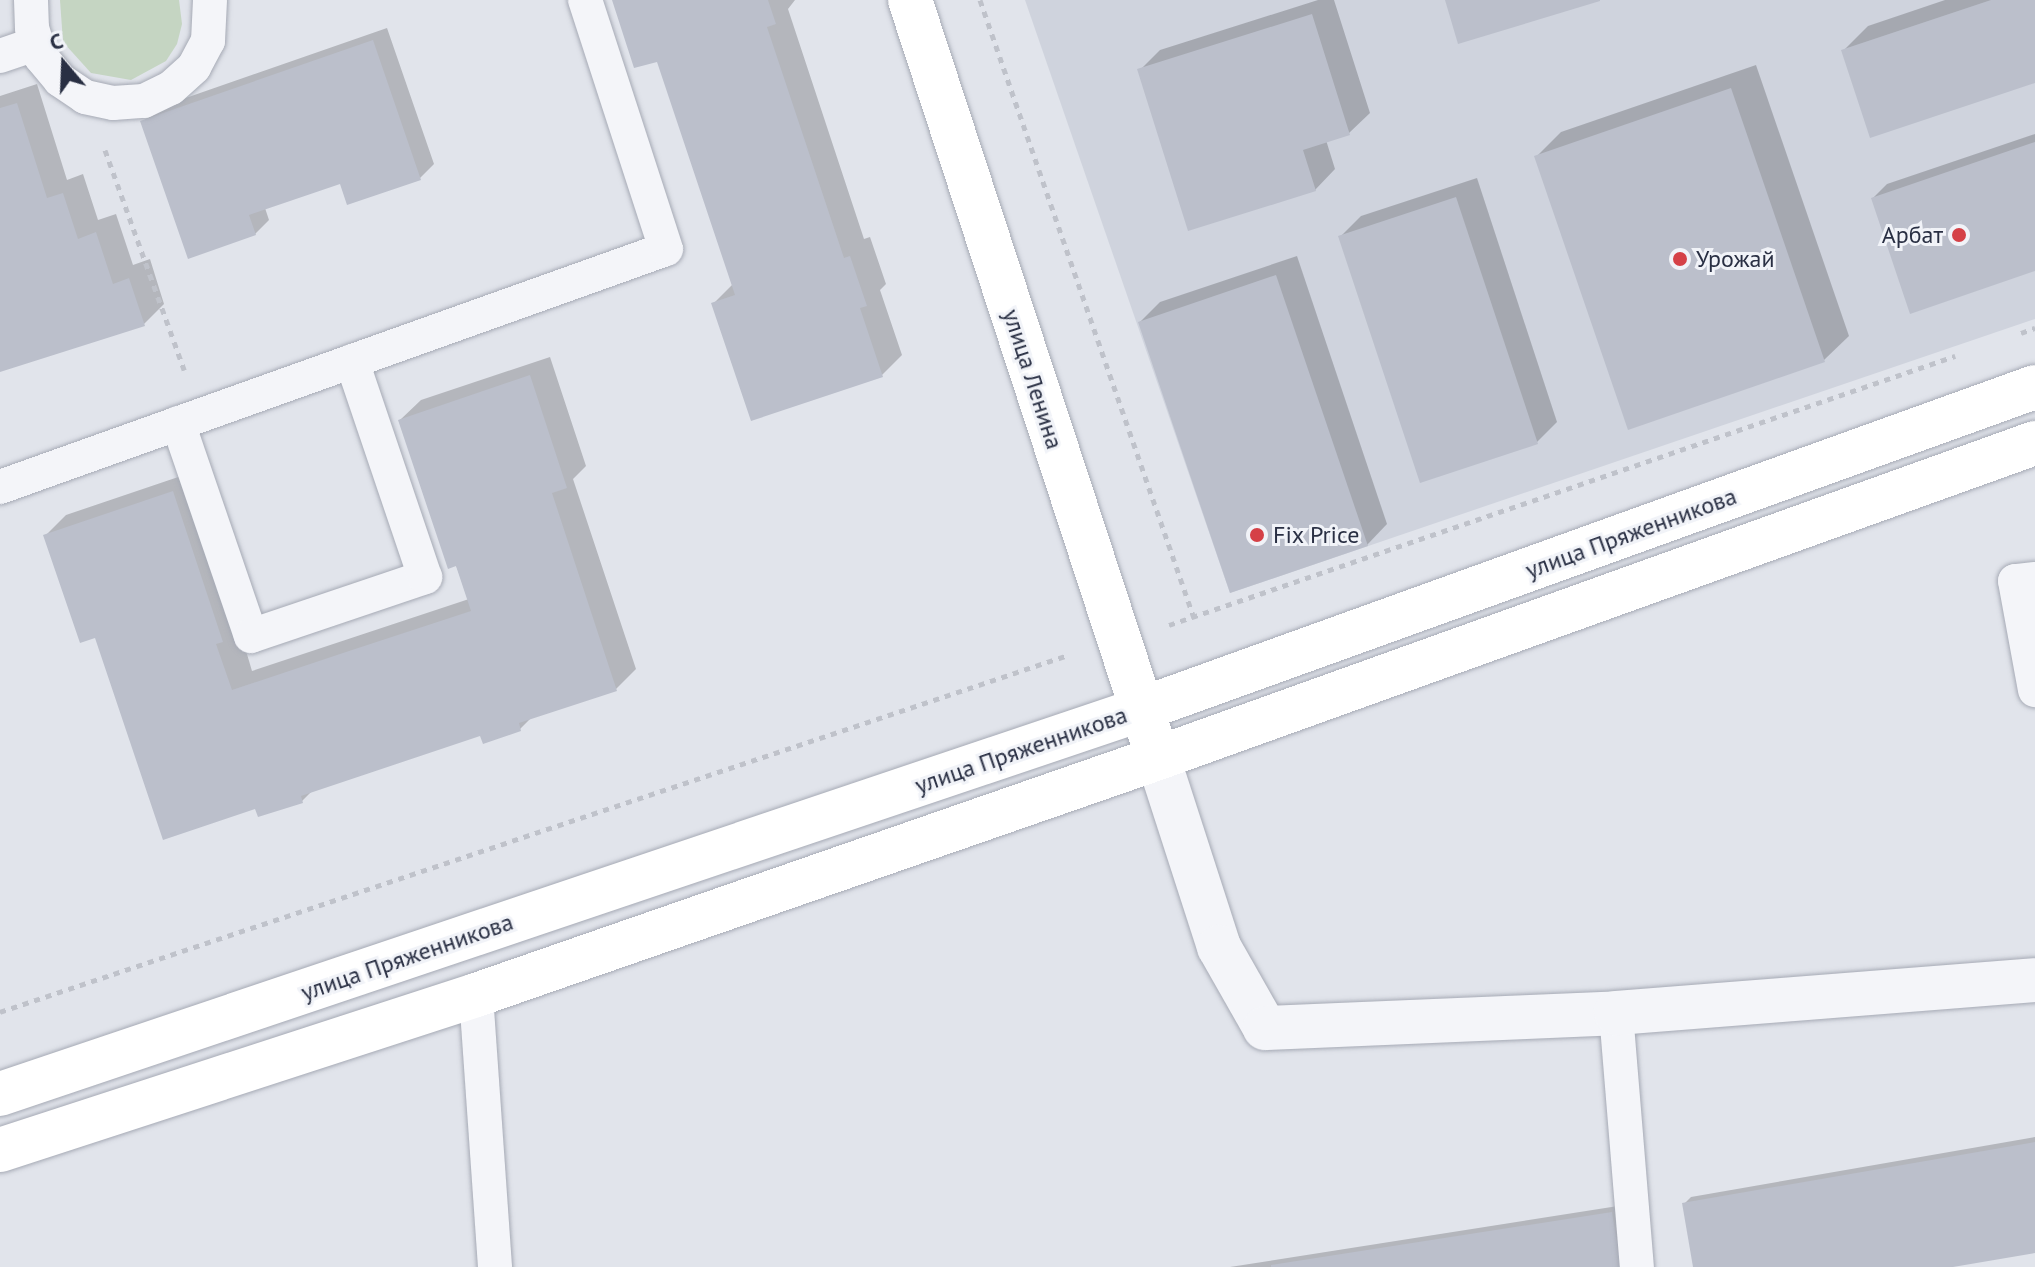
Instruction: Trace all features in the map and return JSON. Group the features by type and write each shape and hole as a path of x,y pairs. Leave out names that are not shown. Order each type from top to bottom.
{"main road":[{"name":"улица Ленина","path":"910,0 1158,758"},
{"name":"улица Пряженникова","path":"0,1094 1142,709 2035,387"},
{"path":"0,1150 476,995 1158,758 2035,443"}],"street":[{"path":"1158,758 1219,947 1265,1028 1616,1013 2035,980"}],"lane":[{"path":"31,0 37,43 60,80 85,97 113,103 144,101 171,88 194,67 208,41 210,0"},
{"path":"0,487 666,249 585,0"},
{"path":"0,56 37,43"},
{"path":"190,419 251,636 425,577 352,361"},
{"path":"2035,579 2015,581 2035,690"},
{"path":"476,995 495,1267"},
{"path":"1616,1013 1637,1267"}],"path":[{"path":"980,0 1194,618"},
{"path":"85,97 190,419"},
{"path":"2005,339 2035,328"},
{"path":"0,1012 1117,639 1194,618 1960,354"}],"shaded area":[{"path":"1025,0 2035,0 2035,319 1230,593"}],"green space":[{"path":"60,0 179,0 182,24 177,44 166,61 131,80 91,73 63,42"}],"building":[{"path":"612,0 768,0 776,24 767,27 844,258 850,256 867,306 860,308 883,377 751,421 711,303 735,295 657,62 634,68"},
{"path":"1445,0 1600,0 1600,1 1458,44"},
{"path":"1991,0 2035,0 2035,83 1870,138 1841,50"},
{"path":"1312,14 1350,135 1303,150 1316,191 1188,231 1137,69"},
{"path":"373,40 421,180 347,205 340,184 249,215 256,235 188,259 140,121"},
{"name":"Урожай","path":"1731,88 1825,362 1628,430 1534,156"},
{"path":"17,103 47,198 63,193 78,239 96,232 113,284 129,278 145,326 0,372 0,108"},
{"name":"Арбат","path":"2035,142 2035,271 1910,314 1871,198"},
{"path":"1456,197 1538,444 1420,483 1338,236"},
{"path":"1276,275 1368,546 1230,593 1138,322"},
{"path":"530,375 567,488 552,493 617,691 519,723 521,731 483,744 480,736 301,796 303,803 258,817 255,809 163,840 95,638 80,643 43,535 173,491 223,642 216,644 232,690 471,611 456,566 448,569 398,420"},
{"path":"2035,1142 2035,1253 1953,1267 1693,1267 1682,1203"},
{"path":"1612,1212 1621,1267 1271,1267 1271,1265"}],"place":[{"name":"Арбат","path":"1959,235"},
{"name":"Урожай","path":"1680,259"},
{"name":"Fix Price","path":"1257,535"}]}
